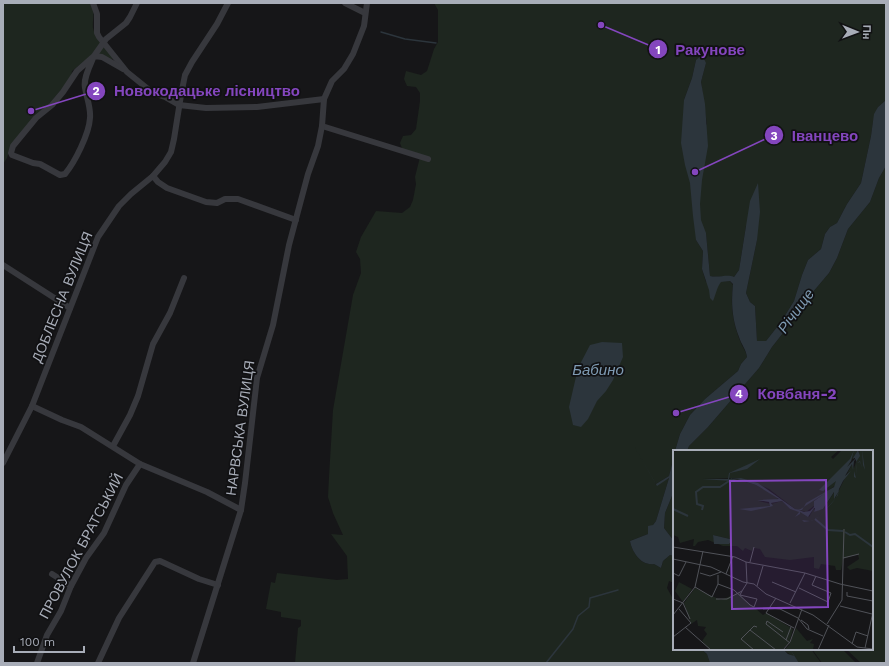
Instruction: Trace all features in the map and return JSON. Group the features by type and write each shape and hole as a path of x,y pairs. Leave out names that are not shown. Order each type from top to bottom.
{"street":[{"path":"93,3 97,14 97,32 123,69"},
{"path":"94,56 85,82 90,119 82,144 67,172 60,175 40,164 12,155 11,153 13,146 28,127 36,118 52,105 77,71 94,56 104,42 126,23 137,3"},
{"name":"ДОБЛЕСНА ВУЛИЦЯ","path":"3,463 32,406 89,256 101,232 119,206 163,166 171,152 185,75 217,24 228,3"},
{"path":"345,3 365,13"},
{"name":"НАРВСЬКА ВУЛИЦЯ","path":"193,663 240,510 245,483 257,378 273,326 289,245 308,174 318,146 322,126 324,99 332,81 344,69 353,54 364,26 365,13 368,3"},
{"path":"94,56 102,56 123,69 154,93 179,105 206,108 257,107 324,99"},
{"path":"322,126 428,159"},
{"path":"153,176 158,182 167,188 206,202 217,203 226,199 238,200 296,220"},
{"path":"3,265 70,308"},
{"path":"113,446 138,396 153,344 170,313 184,278"},
{"path":"32,406 81,427 140,464 207,492 240,510"},
{"name":"ПРОВУЛОК БРАТСЬКИЙ","path":"37,663 47,635 61,611 71,586 86,558 104,533 126,485 140,464"},
{"path":"98,663 119,618 155,562 160,561 199,579 218,585"},
{"path":"52,574 71,586"}],"shaded area":[{"path":"3,3 91,3 94,16 94,32 101,44 113,57 112,60 93,54 72,71 71,78 9,151 3,164"},
{"path":"434,3 886,3 886,100 878,107 873,122 861,183 847,204 837,223 830,227 825,234 821,249 808,260 794,301 781,322 766,341 757,341 755,306 750,302 746,293 757,240 746,226 739,270 734,277 717,277 710,276 706,233 696,240 703,251 702,269 706,282 730,281 733,285 732,307 734,322 747,357 741,364 738,371 705,399 690,415 680,434 675,450 673,450 673,460 669,476 656,484 655,481 656,485 669,478 656,521 648,534 630,541 635,554 645,563 654,564 661,568 663,561 670,555 673,556 673,583 669,581 667,588 673,599 673,650 702,650 707,654 710,663 295,663 298,628 301,626 301,620 281,617 281,612 266,609 271,582 275,583 277,573 337,580 348,579 347,556 331,534 343,535 333,513 328,497 333,410 353,295 361,273 360,259 356,252 361,237 376,211 402,213 410,207 413,200 416,184 415,177 420,157 403,151 400,143 403,136 411,135 416,129 420,93 416,87 407,86 404,79 406,71 421,75 427,71 434,49 438,42 438,10","holes":["696,60 706,63 701,82 707,125 684,100 692,78"]},
{"path":"886,166 886,663 861,663 847,650 873,650 873,450 687,450 689,446 708,427 759,368 772,347 798,314 807,299 829,273 837,258 848,229 870,202 879,178"},
{"path":"673,493 673,540 664,528 665,513"},
{"path":"784,650 812,650 821,663 799,663"},
{"path":"813,650 843,650 856,663 822,663"}],"water":[{"name":"Річище","path":"702,55 706,63 701,82 705,104 708,146 702,180 700,204 701,220 706,233 710,276 734,277 739,270 750,201 758,183 760,212 757,240 746,293 750,302 755,306 757,341 766,341 781,322 794,301 808,260 821,249 825,234 830,227 837,223 847,204 861,183 874,114 878,107 886,100 886,166 879,178 870,202 848,229 837,258 829,273 807,299 798,314 772,347 759,368 708,427 689,446 687,450 675,450 680,434 690,415 705,399 738,371 741,364 747,357 733,317 733,284 730,281 721,282 713,301 710,298 702,269 703,251 696,240 690,183 681,143 684,100 692,78 696,60"},
{"name":"Бабино","path":"602,342 622,343 623,357 613,380 597,401 588,419 581,427 573,425 569,407 578,368 590,345"},
{"path":"634,446 656,484 669,476 673,460 673,493 665,513 664,528 673,540 673,556 670,555 663,561 661,568 654,564 641,561 635,554 630,541 648,534 648,526 653,525 656,521 669,478 657,486"},
{"path":"702,650 784,650 788,654 794,656 791,650 799,663 710,663 707,654"}],"waterway":[{"path":"381,32 405,39 436,43"},
{"path":"546,663 573,629 578,616 589,607 590,598 618,590"}],"place":[{"name":"Ракунове","path":"601,25"},
{"name":"Новокодацьке лісництво","path":"31,111"},
{"name":"Іванцево","path":"695,172"},
{"name":"Ковбаня-2","path":"676,413"}]}
